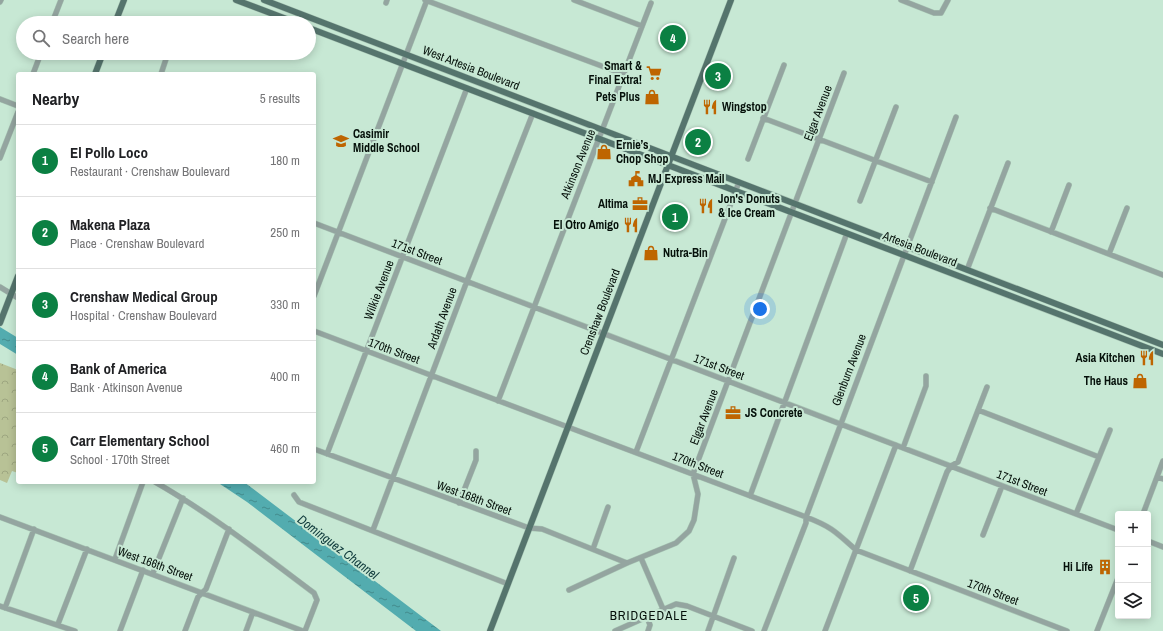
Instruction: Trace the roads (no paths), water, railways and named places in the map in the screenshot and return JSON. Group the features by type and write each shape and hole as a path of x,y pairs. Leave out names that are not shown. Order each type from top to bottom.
{"main road":[{"path":"118,16 124,0"},
{"path":"236,0 278,16"},
{"name":"West Artesia Boulevard","path":"264,0 305,16"},
{"name":"Crenshaw Boulevard","path":"490,631 732,0"},
{"name":"West Artesia Boulevard","path":"316,20 672,156"},
{"name":"West Artesia Boulevard","path":"316,31 668,165"},
{"path":"96,72 100,60"},
{"name":"Artesia Boulevard","path":"672,156 1163,345"},
{"name":"Artesia Boulevard","path":"668,165 1163,354"},
{"path":"0,323 16,281"}],"street":[{"path":"55,16 61,0"},
{"path":"316,291 426,0 623,74"},
{"path":"574,0 642,26"},
{"path":"901,0 934,13 941,13 948,0"},
{"name":"Atkinson Avenue","path":"498,401 533,306 651,3"},
{"path":"34,72 38,60"},
{"path":"162,72 166,60"},
{"path":"748,159 784,65"},
{"name":"Elgar Avenue","path":"693,474 844,73"},
{"name":"Wilkie Avenue","path":"327,454 466,88"},
{"path":"0,99 16,105"},
{"path":"860,201 896,107"},
{"name":"Ardath Avenue","path":"373,530 432,376 466,281 533,113"},
{"path":"0,158 16,117"},
{"name":"Glenburn Avenue","path":"764,631 806,523 806,517 840,424 956,117"},
{"path":"763,118 932,182"},
{"path":"967,270 1008,163"},
{"path":"636,452 739,182"},
{"path":"1051,232 1069,185"},
{"path":"990,208 1163,275"},
{"path":"1109,254 1127,208"},
{"name":"171st Street","path":"316,224 1115,529"},
{"path":"750,496 847,233"},
{"path":"0,287 16,297"},
{"name":"170th Street","path":"316,332 806,517 828,526 839,533 856,550 1067,631"},
{"path":"903,448 926,386 926,376"},
{"path":"910,571 947,472 951,466 958,462 987,387"},
{"path":"978,410 1099,457"},
{"path":"1076,514 1110,430"},
{"path":"825,631 896,445"},
{"name":"West 168th Street","path":"316,450 392,479 529,528 542,529 627,563"},
{"path":"459,503 476,460 476,451"},
{"path":"1144,511 1163,461"},
{"path":"569,590 627,563 676,543 689,531 694,520 698,494 693,474"},
{"path":"1157,477 1163,479"},
{"path":"115,559 142,484"},
{"path":"158,484 183,498 229,529 314,593 317,600 304,631"},
{"path":"983,535 1002,486"},
{"path":"294,495 300,502 508,584"},
{"path":"153,573 183,498"},
{"path":"593,549 608,507"},
{"name":"West 166th Street","path":"0,517 204,592 304,631"},
{"path":"34,529 3,607 38,620 58,624 76,631"},
{"path":"185,631 198,596 204,592 229,529"},
{"path":"1151,542 1163,547"},
{"path":"58,624 87,549"},
{"path":"641,558 662,609"},
{"path":"708,631 734,558"},
{"path":"120,631 143,570"},
{"path":"1097,631 1116,583"},
{"path":"615,631 676,604 714,616 752,631"},
{"path":"246,631 253,612"},
{"path":"647,617 650,626 648,631"}],"water":[{"path":"0,327 16,337 16,354 0,344"},
{"path":"220,484 247,484 441,631 416,631 247,502"}],"place":[{"name":"Bank of America","path":"673,38"},
{"name":"Smart & Final Extra!","path":"654,73"},
{"name":"Crenshaw Medical Group","path":"718,76"},
{"name":"Pets Plus","path":"652,97"},
{"name":"Wingstop","path":"710,107"},
{"name":"Casimir Middle School","path":"341,141"},
{"name":"Makena Plaza","path":"698,142"},
{"name":"Ernie’s Chop Shop","path":"604,152"},
{"name":"MJ Express Mail","path":"636,179"},
{"name":"Altima","path":"640,204"},
{"name":"Jon's Donuts & Ice Cream","path":"706,206"},
{"name":"El Pollo Loco","path":"675,217"},
{"name":"El Otro Amigo","path":"631,225"},
{"name":"Nutra-Bin","path":"651,253"},
{"name":"Asia Kitchen","path":"1147,358"},
{"name":"The Haus","path":"1140,381"},
{"name":"JS Concrete","path":"733,413"},
{"name":"Hi Life","path":"1105,567"},
{"name":"Carr Elementary School","path":"916,598"}],"district":[{"name":"BRIDGEDALE","path":"649,615"}],"water label":[{"name":"Dominguez Channel","path":"338,547"}]}
